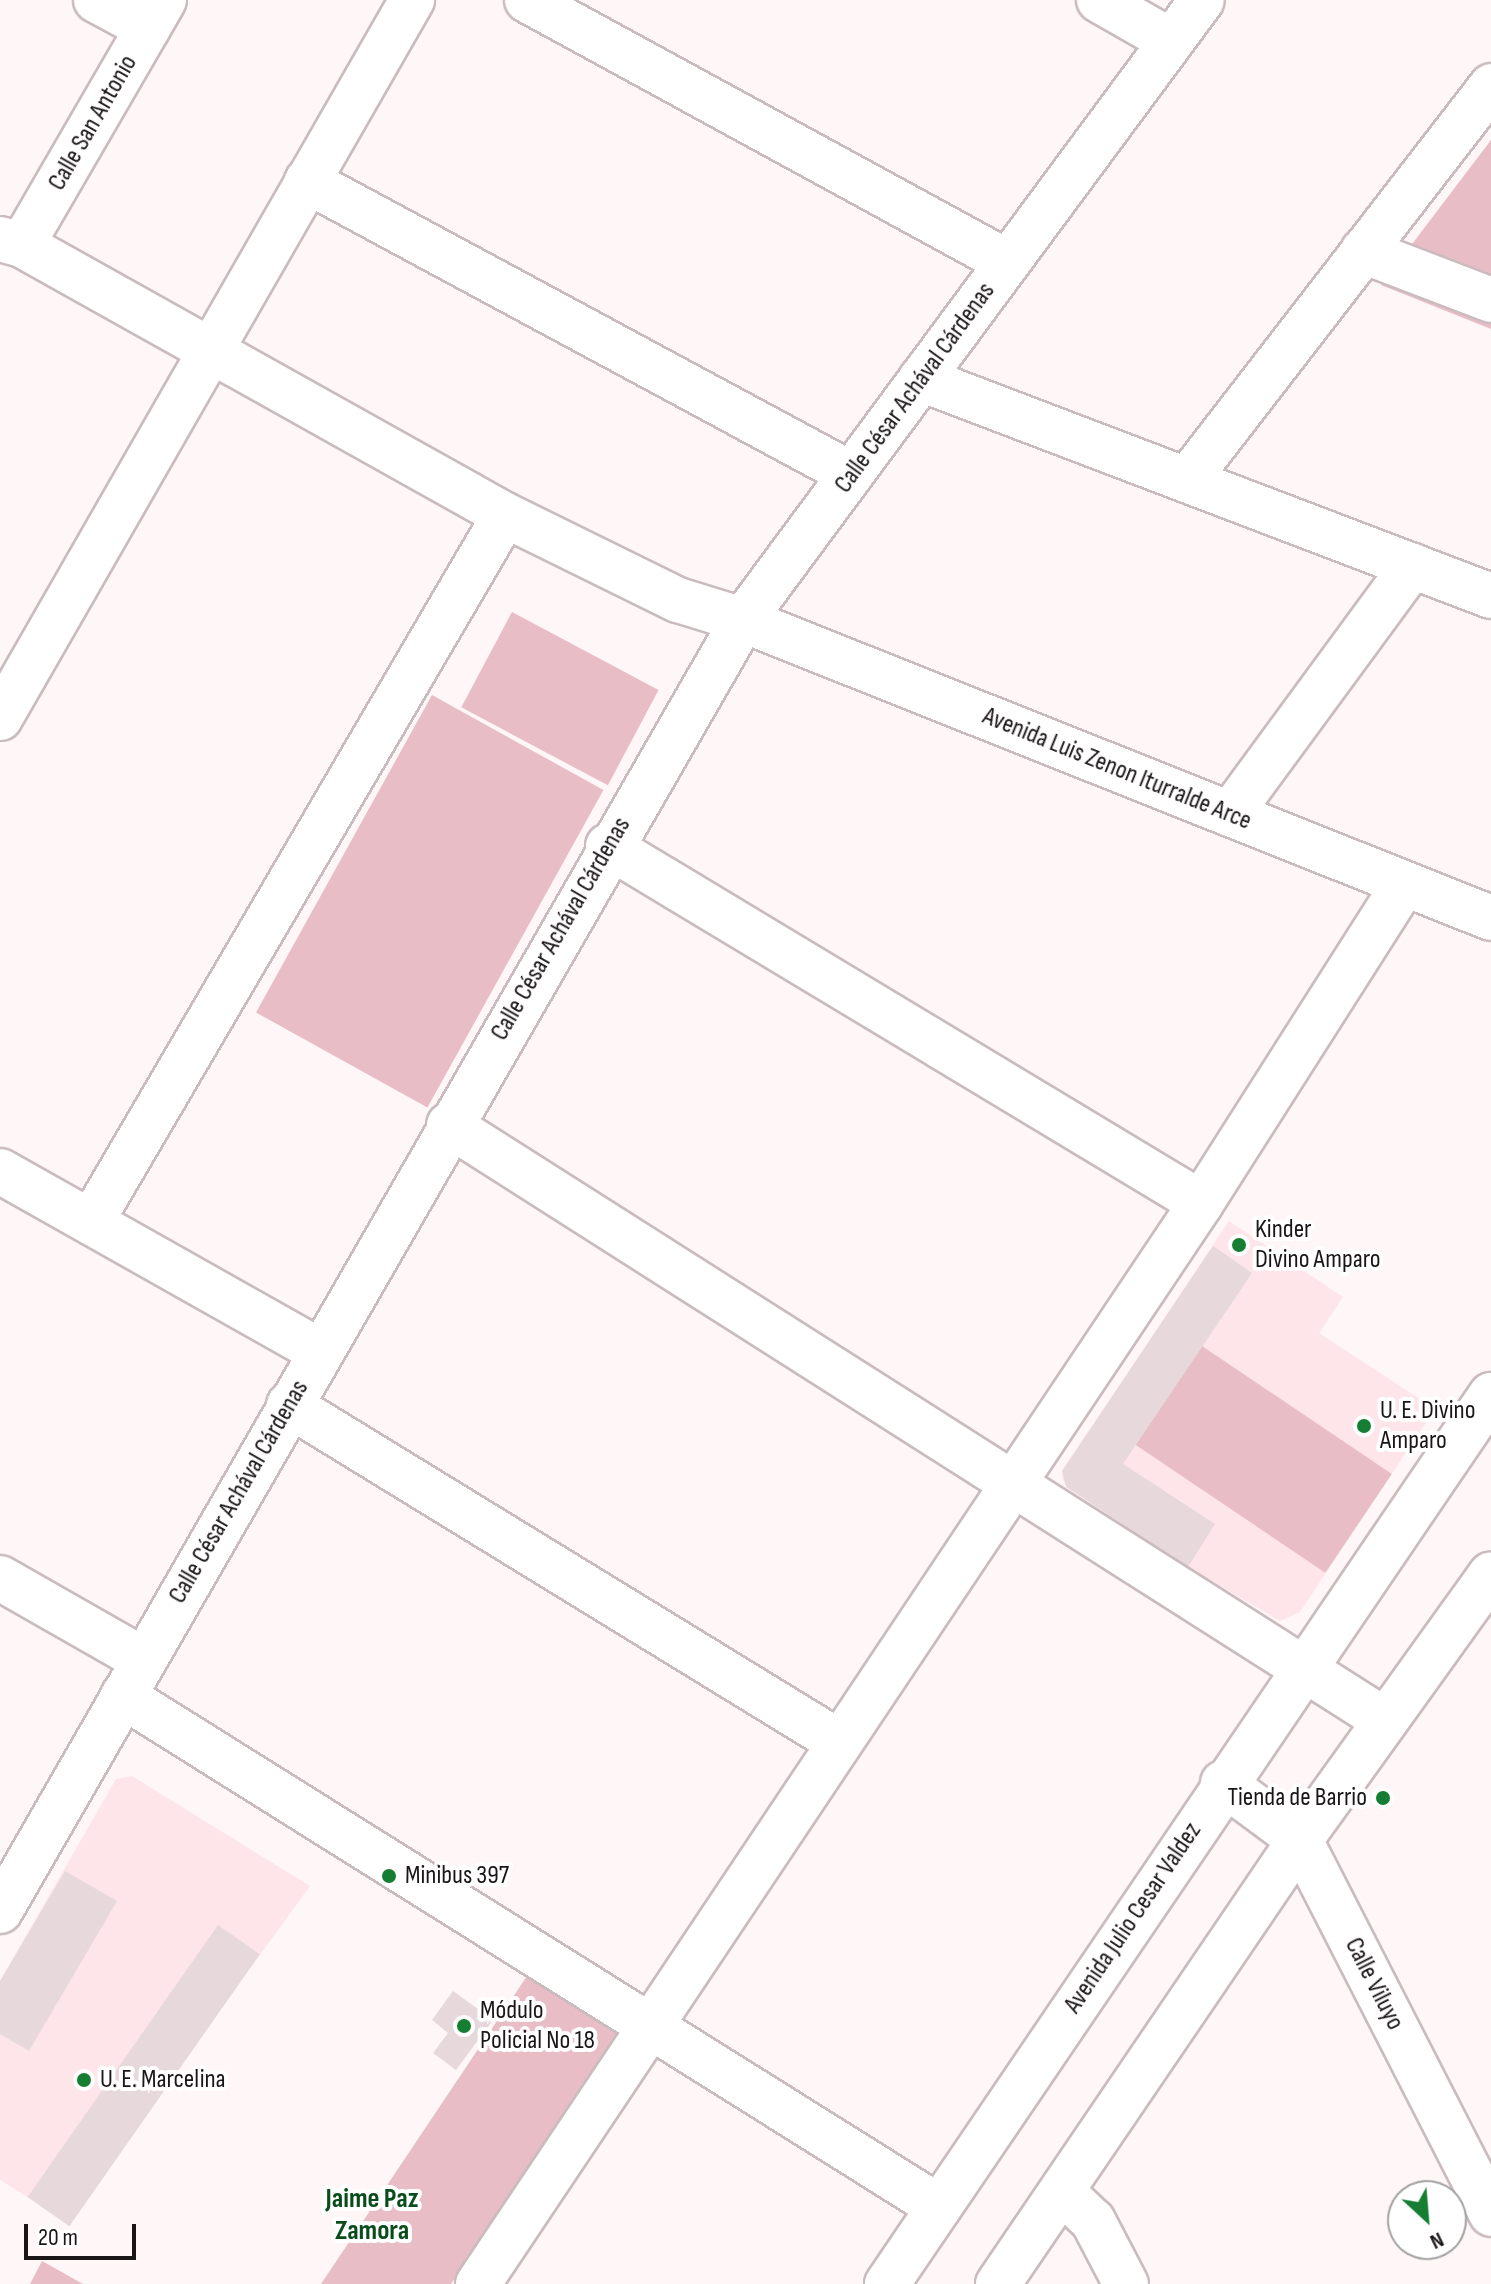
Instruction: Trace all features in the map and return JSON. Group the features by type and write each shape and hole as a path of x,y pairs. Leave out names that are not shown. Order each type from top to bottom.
{"street":[{"path":"96,0 156,14"},
{"path":"0,718 208,350 412,0"},
{"path":"527,0 1007,262"},
{"path":"1099,0 1171,41"},
{"name":"Calle César Achával Cárdenas","path":"0,1911 608,846 743,620 1202,0"},
{"name":"Calle San Antonio","path":"11,242 156,14"},
{"path":"1187,480 1491,86"},
{"path":"307,181 851,474"},
{"name":"Avenida Luis Zenon Iturralde Arce","path":"11,242 505,515 678,600 743,620 1491,918"},
{"path":"1363,251 1491,300"},
{"path":"921,379 1491,596"},
{"path":"91,1222 505,515"},
{"path":"1230,814 1412,566"},
{"path":"608,846 1201,1203"},
{"path":"478,2284 653,2028 837,1741 1015,1483 1201,1203 1404,884"},
{"path":"449,1125 1305,1666 1386,1721"},
{"path":"0,1171 320,1351"},
{"name":"Avenida Julio Cesar Valdez","path":"887,2284 1223,1783 1491,1395"},
{"path":"289,1405 837,1741"},
{"path":"998,2284 1300,1840 1491,1574"},
{"path":"0,1578 133,1678 653,2028 939,2207"},
{"name":"Calle Viluyo","path":"1223,1783 1300,1840 1491,2214"},
{"path":"1062,2192 1093,2221 1126,2284"}],"shaded area":[{"path":"1491,140 1491,329 1381,285"},
{"path":"512,612 659,690 608,785 461,707"},
{"path":"432,695 603,790 427,1108 256,1012"},
{"path":"1229,1221 1343,1297 1319,1333 1435,1409 1300,1612 1280,1621 1188,1567 1063,1481 1062,1471"},
{"path":"1202,1346 1392,1474 1325,1573 1135,1445"},
{"name":"U. E. Marcelina","path":"132,1776 310,1886 66,2221 0,2180 0,1981 116,1779"},
{"path":"527,1976 624,2037 451,2284 321,2284"},
{"path":"42,2261 83,2284 30,2284"}],"building":[{"path":"1213,1246 1252,1273 1123,1464 1215,1524 1188,1567 1066,1487 1062,1471"},
{"path":"65,1871 117,1901 29,2051 0,2034 0,1981"},
{"path":"218,1925 260,1954 69,2226 28,2197"},
{"name":"Módulo Policial No 18","path":"453,1991 493,2020 456,2070 433,2053 448,2033 432,2020"}],"place":[{"name":"Kinder Divino Amparo","path":"1239,1245"},
{"name":"U. E. Divino Amparo","path":"1364,1426"},
{"name":"Tienda de Barrio","path":"1383,1798"},
{"name":"Minibus 397","path":"389,1876"},
{"name":"Módulo Policial No 18","path":"464,2026"},
{"name":"U. E. Marcelina","path":"84,2080"}],"district":[{"name":"Jaime Paz Zamora","path":"372,2215"}]}
